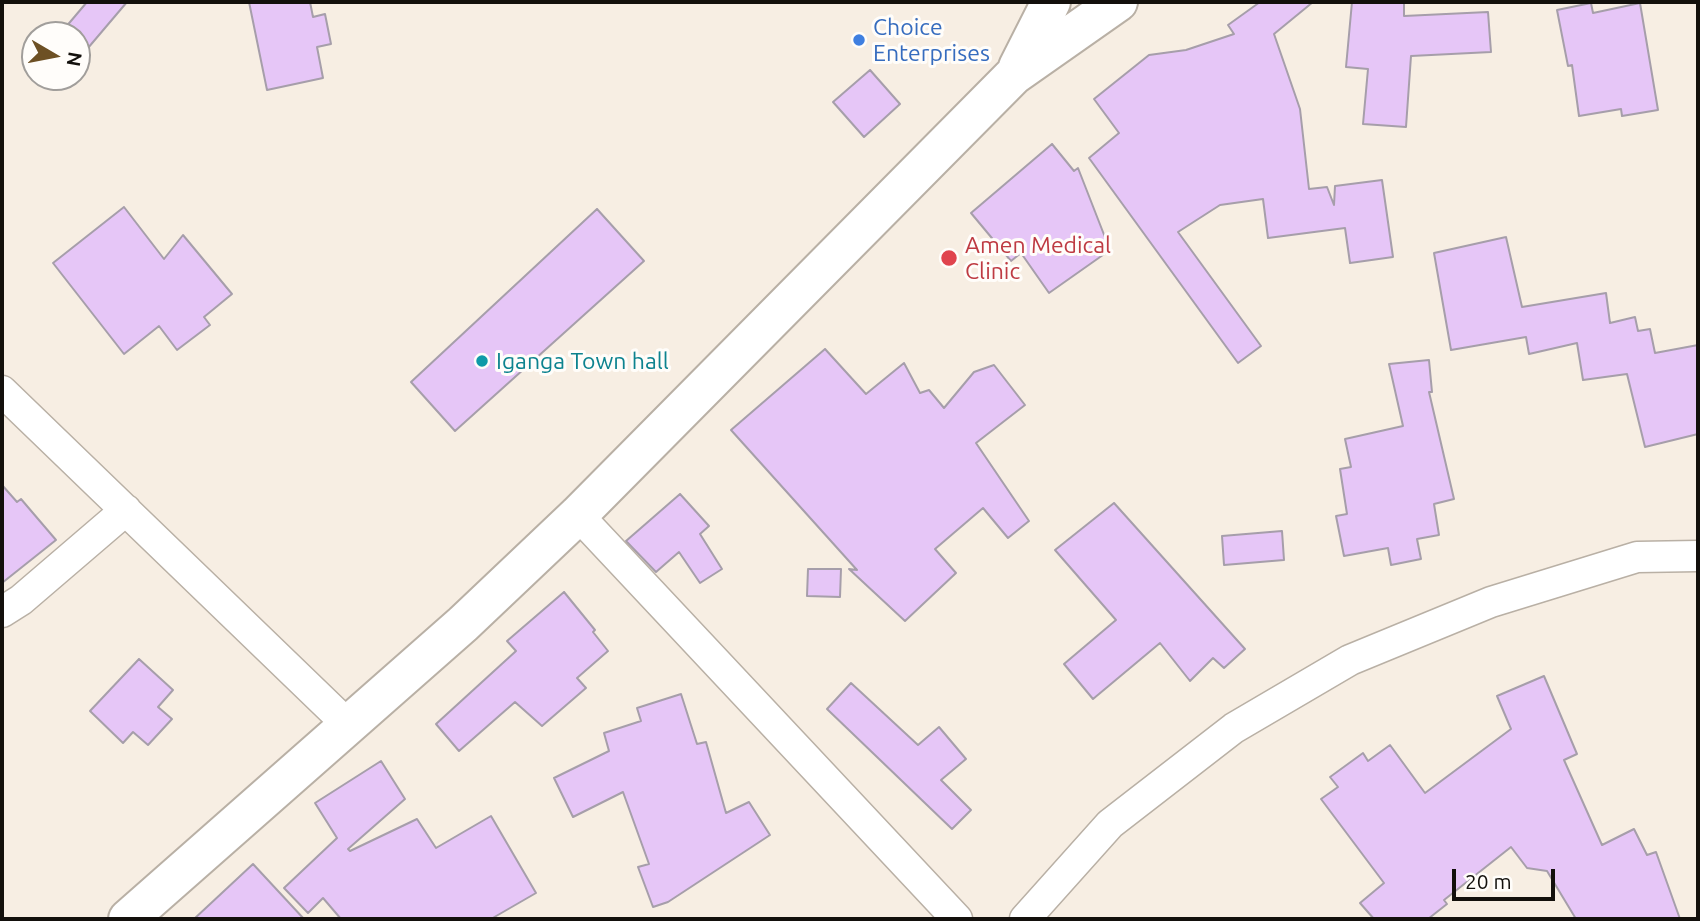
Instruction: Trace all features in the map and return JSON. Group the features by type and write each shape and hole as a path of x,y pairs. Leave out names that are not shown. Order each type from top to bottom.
{"main road":[{"path":"1014,75 1052,2"},
{"path":"128,919 463,624 578,515 1014,75 1118,2"}],"street":[{"path":"2,391 347,724"},
{"path":"2,612 21,600 126,510"},
{"path":"578,515 957,919"},
{"path":"1025,919 1110,824 1234,728 1350,660 1491,602 1637,557 1698,556"}],"building":[{"path":"87,2 127,2 91,44 91,21 71,21"},
{"path":"249,2 310,2 313,17 325,14 331,44 317,47 323,78 267,90"},
{"path":"1260,2 1313,2 1274,34 1300,109 1309,189 1327,187 1334,205 1335,186 1382,180 1393,257 1350,263 1345,228 1268,238 1263,199 1220,205 1178,232 1261,346 1238,363 1089,158 1119,133 1094,99 1149,55 1186,50 1234,34 1228,25"},
{"path":"1352,2 1404,2 1404,16 1488,12 1491,52 1411,56 1406,127 1363,124 1368,69 1346,67"},
{"path":"1591,3 1593,13 1640,3 1658,110 1622,116 1621,109 1579,116 1572,65 1568,66 1557,10"},
{"path":"870,70 900,104 864,137 833,102"},
{"path":"1052,144 1074,171 1078,168 1110,250 1049,293 1021,253 1011,261 971,213"},
{"path":"124,207 164,259 183,235 232,294 204,317 210,325 177,350 159,326 124,354 53,263"},
{"path":"597,209 644,261 455,431 411,382"},
{"path":"1506,237 1522,307 1606,293 1610,323 1635,317 1638,331 1650,329 1655,353 1698,345 1698,434 1645,447 1627,374 1583,380 1577,343 1529,354 1526,337 1451,350 1434,253"},
{"path":"825,349 866,394 904,363 920,393 929,390 944,408 974,372 994,365 1025,405 976,443 1029,521 1008,538 983,508 935,549 956,573 905,621 849,569 857,570 731,430"},
{"path":"1429,360 1432,392 1429,392 1454,499 1434,504 1439,535 1417,539 1421,559 1391,565 1388,548 1344,556 1336,516 1347,514 1340,469 1351,467 1345,439 1403,426 1389,364"},
{"path":"2,485 17,502 21,499 56,540 2,583"},
{"path":"680,494 709,526 700,534 722,569 700,583 679,552 656,572 626,541"},
{"path":"1114,503 1245,649 1224,668 1213,658 1190,681 1160,643 1093,699 1064,664 1116,620 1055,550"},
{"path":"1282,531 1284,560 1224,565 1222,536"},
{"path":"808,569 841,569 840,597 807,596"},
{"path":"564,592 595,630 593,632 608,651 577,678 586,688 542,726 515,702 459,751 436,724 516,651 507,641"},
{"path":"139,659 173,690 158,707 172,719 148,745 133,732 123,743 90,711"},
{"path":"1544,676 1577,754 1564,760 1602,845 1634,829 1647,855 1656,852 1680,919 1576,919 1547,871 1527,868 1511,847 1444,900 1447,904 1428,919 1374,919 1360,903 1384,883 1321,799 1338,787 1330,777 1363,753 1368,761 1390,745 1425,793 1511,729 1497,696"},
{"path":"851,683 918,745 939,727 966,759 941,780 971,810 952,829 827,709"},
{"path":"681,694 697,744 706,742 726,813 749,802 770,835 668,902 653,907 638,867 649,864 623,792 573,817 554,778 609,751 604,733 641,721 637,708"},
{"path":"381,761 405,799 348,849 350,851 417,819 436,848 491,816 536,893 491,919 341,919 323,898 308,913 284,888 337,838 315,803"},
{"path":"253,864 304,919 194,919"}],"place":[{"name":"Choice Enterprises","path":"859,40"},
{"name":"Amen Medical Clinic","path":"949,258"},
{"name":"Iganga Town hall","path":"482,361"}]}
